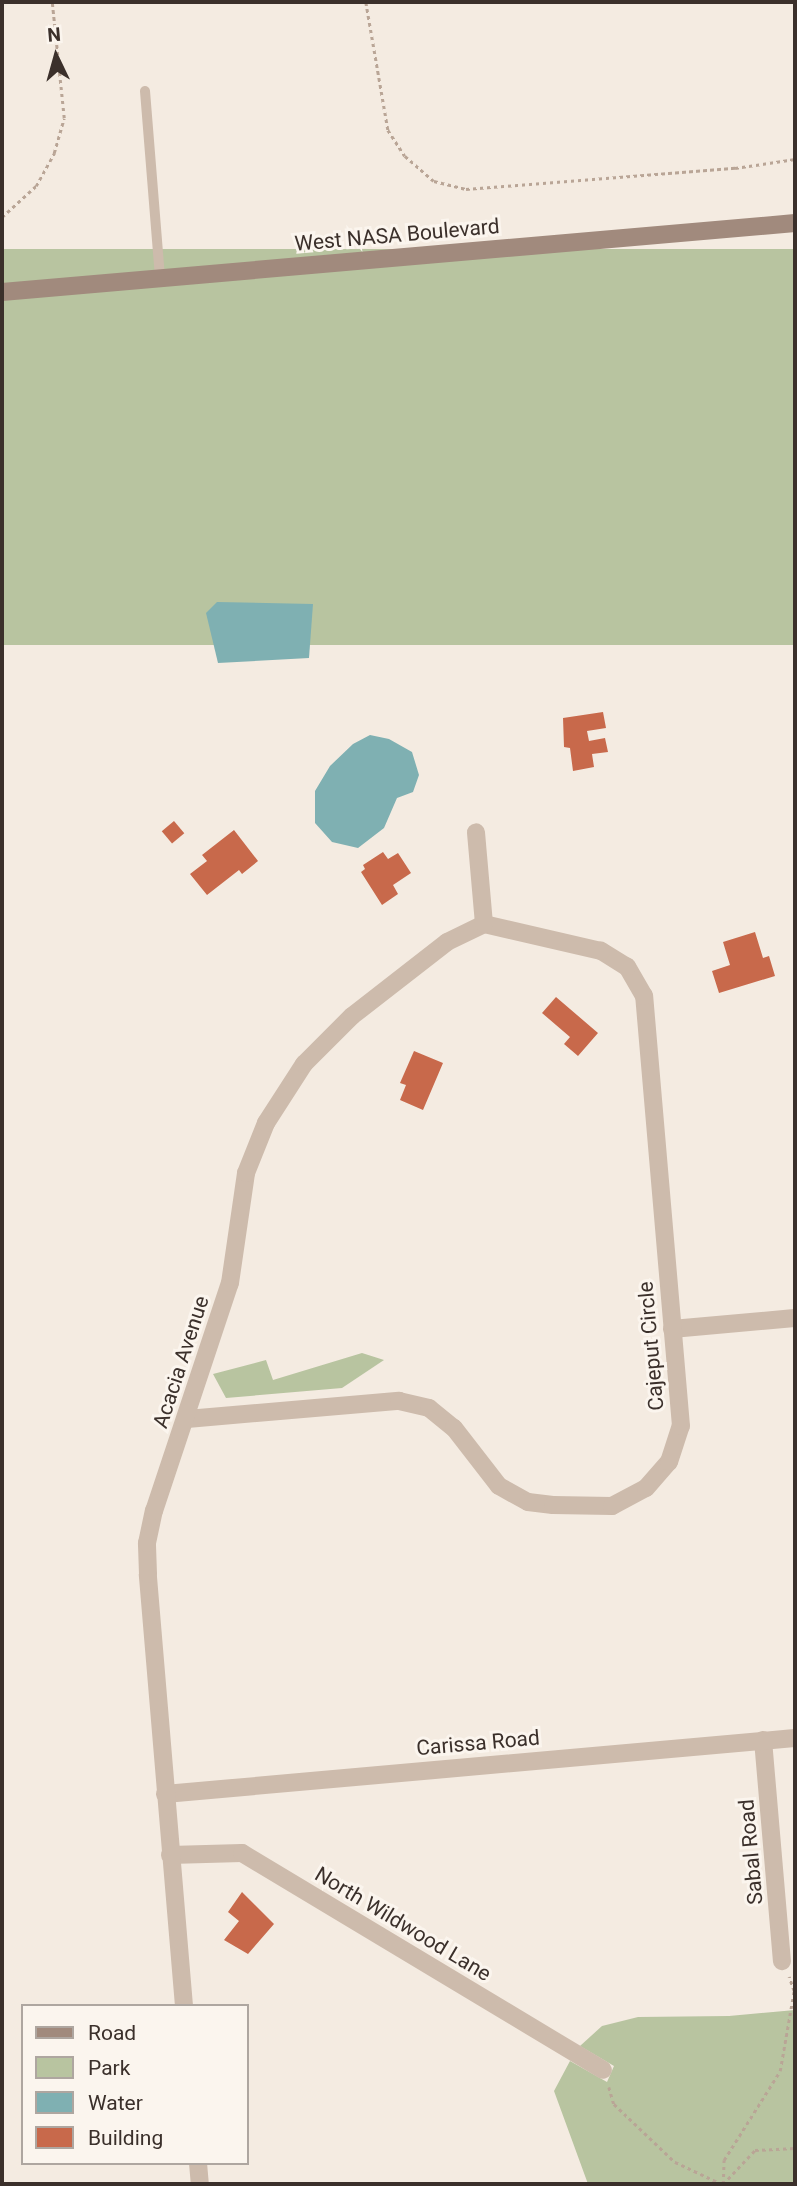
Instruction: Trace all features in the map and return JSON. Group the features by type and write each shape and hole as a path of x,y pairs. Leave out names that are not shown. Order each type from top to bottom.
{"main road":[{"name":"West NASA Boulevard","path":"2,292 795,223"}],"street":[{"path":"476,832 484,924"},
{"name":"Cajeput Circle","path":"187,1419 399,1401 429,1408 454,1428 499,1486 528,1502 612,1506 646,1488 669,1462 681,1426 644,996 627,967 601,951 484,924"},
{"name":"Acacia Avenue","path":"184,2004 147,1543 154,1511 187,1419 230,1283 246,1173 266,1122 304,1064 352,1016 447,942 484,924"},
{"path":"672,1329 795,1318"},
{"name":"Carissa Road","path":"165,1794 795,1738"},
{"name":"Sabal Road","path":"763,1740 782,1961"},
{"name":"North Wildwood Lane","path":"170,1855 242,1853 603,2070"},
{"path":"198,2165 200,2184"}],"lane":[{"path":"145,91 160,278"}],"path":[{"path":"2,217 36,186 54,153 64,118 52,2"},
{"path":"366,2 388,130 405,156 434,181 466,189 735,168 795,159"},
{"path":"723,2184 724,2160 780,2071 794,1991 782,1961"},
{"path":"603,2070 614,2104 676,2162 723,2184"},
{"path":"723,2184 755,2150 795,2148"}],"green space":[{"path":"2,249 795,249 795,645 2,645"},
{"path":"362,1353 384,1360 342,1388 226,1398 213,1374 266,1360 273,1380"},
{"path":"795,2010 795,2184 588,2184 554,2091 570,2061 607,2082 614,2066 580,2046 602,2026 638,2017 729,2016"}],"water":[{"path":"217,602 313,604 309,658 218,663 206,613"},
{"path":"370,735 389,739 412,752 419,775 413,792 397,798 384,828 358,848 332,842 315,823 315,791 330,766 353,744"}],"building":[{"path":"603,712 606,728 587,731 589,741 605,738 608,752 592,754 594,767 573,771 570,748 564,747 563,718"},
{"path":"174,821 184,833 172,844 162,831"},
{"path":"234,830 258,861 242,874 239,870 207,895 190,874 207,861 202,855"},
{"path":"383,852 388,859 398,853 411,873 393,885 398,894 382,905 361,872 365,869 363,865"},
{"path":"755,932 763,958 769,956 775,976 719,993 712,971 730,965 723,942"},
{"path":"556,997 598,1033 578,1056 564,1044 570,1037 542,1013"},
{"path":"414,1051 443,1063 423,1110 400,1100 406,1085 400,1083"},
{"path":"242,1892 274,1924 248,1954 224,1940 239,1921 228,1912"}]}
